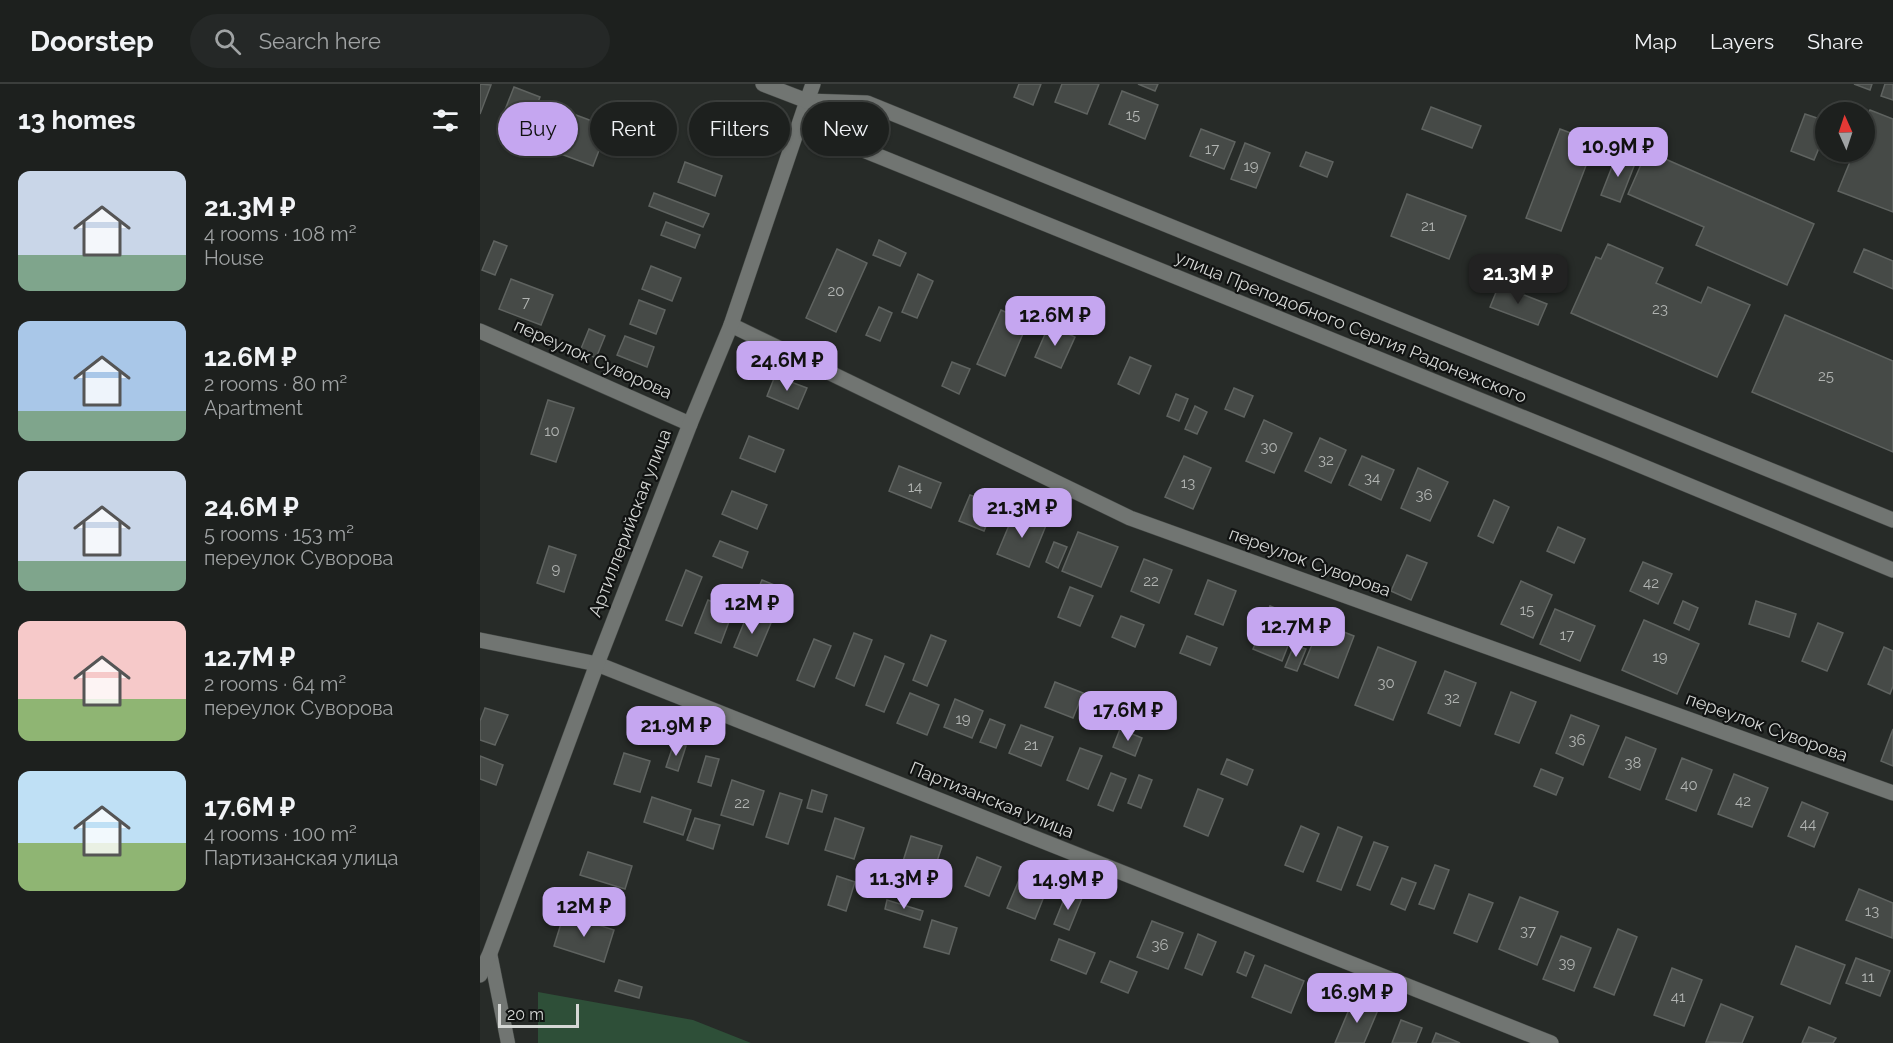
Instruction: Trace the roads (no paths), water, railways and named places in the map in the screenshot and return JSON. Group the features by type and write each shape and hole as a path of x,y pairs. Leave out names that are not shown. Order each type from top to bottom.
{"street":[{"name":"улица Преподобного Сергия Радонежского","path":"763,84 807,101 867,103 1893,520"},
{"name":"Артиллерийская улица","path":"480,975 597,664 731,325 813,84"},
{"name":"улица Преподобного Сергия Радонежского","path":"807,101 856,147 1893,570"},
{"name":"переулок Суворова","path":"731,325 1130,518 1893,794"},
{"name":"переулок Суворова","path":"480,331 690,424"},
{"name":"Партизанская улица","path":"480,640 597,664 1551,1043"}],"lane":[{"path":"490,953 508,1043"}]}
